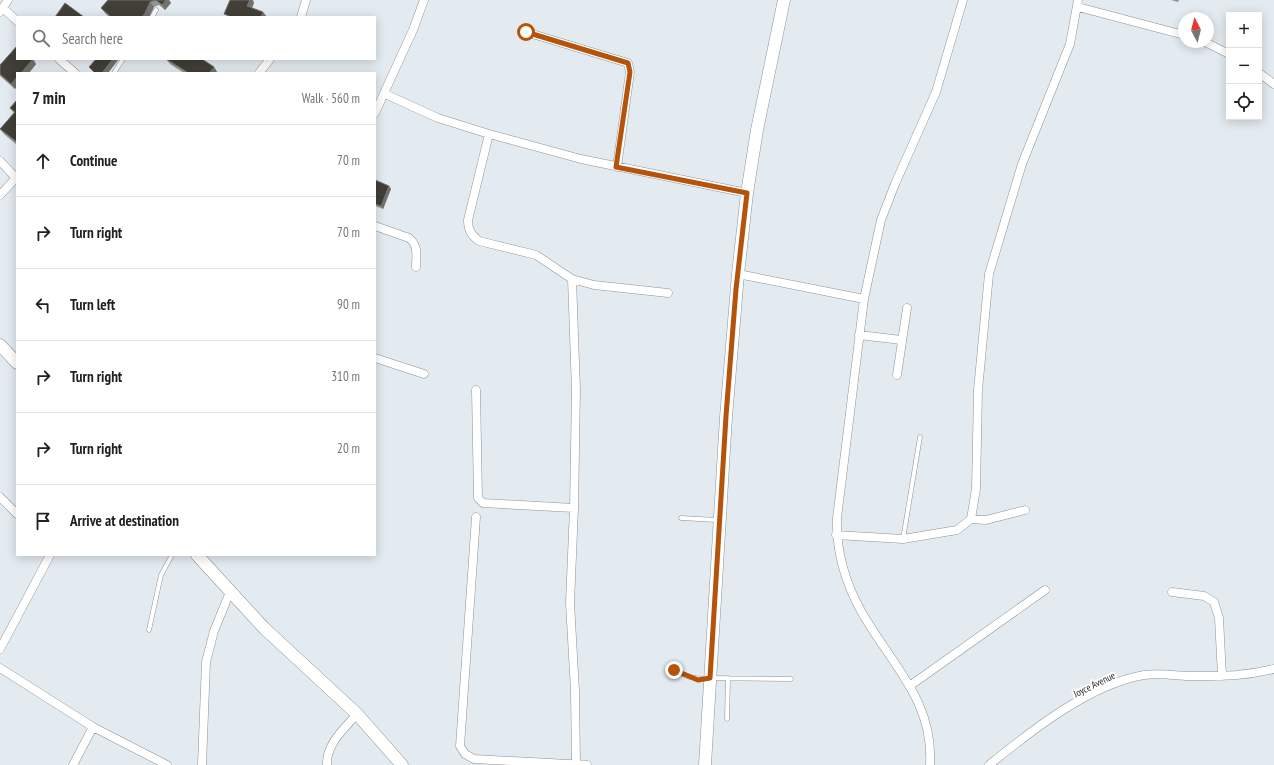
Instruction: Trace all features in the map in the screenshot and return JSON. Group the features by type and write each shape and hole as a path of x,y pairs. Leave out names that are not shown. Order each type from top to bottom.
{"main road":[{"path":"705,765 726,416 738,274 747,193 757,130 784,0"},
{"path":"0,345 16,362"},
{"path":"198,556 286,650 357,714 402,765"}],"street":[{"path":"8,0 2,10 16,20"},
{"path":"301,16 306,0"},
{"path":"376,111 413,30 424,0"},
{"path":"930,765 931,752 922,708 911,685 861,611 841,562 836,535 864,299 881,220 894,184 936,92 963,0"},
{"path":"971,519 976,490 978,390 989,274 1022,164 1065,59 1078,4 1178,33"},
{"path":"526,32 628,63 630,72 616,167"},
{"path":"1214,46 1226,52"},
{"path":"60,60 73,72"},
{"path":"260,72 269,60"},
{"path":"1262,75 1274,84"},
{"path":"385,94 438,118 490,134 616,167 747,193"},
{"path":"490,134 468,220 468,227 471,235 479,241 536,255 572,279 594,285 668,293"},
{"path":"0,161 16,177"},
{"path":"0,195 16,179"},
{"path":"376,226 409,238 414,242 416,247 416,267"},
{"path":"738,274 864,299"},
{"path":"572,279 576,390 574,508 570,603 575,691 576,764"},
{"path":"896,374 907,308"},
{"path":"859,335 901,340"},
{"path":"376,358 424,374"},
{"path":"476,390 478,498 480,501 483,503 574,508"},
{"path":"0,497 16,513"},
{"path":"836,535 903,539 956,530 971,519 986,520 1025,510"},
{"path":"476,517 460,746 465,754 474,759 587,765"},
{"path":"0,649 49,556"},
{"path":"911,685 1045,590"},
{"path":"202,765 206,662 214,631 230,592"},
{"path":"1172,592 1204,596 1214,602 1219,618 1222,676"},
{"path":"0,668 93,727 167,765"},
{"name":"Joyce Avenue","path":"989,765 1021,739 1060,713 1092,694 1117,682 1144,675 1248,675 1274,669"},
{"path":"327,765 327,756 332,744 357,714"},
{"path":"73,765 93,727"}],"lane":[{"path":"153,16 156,10"},
{"path":"115,72 122,60"},
{"path":"903,539 920,437"},
{"path":"681,518 720,521"},
{"path":"149,630 161,575 171,556"},
{"path":"674,670 698,680 710,678 791,679"},
{"path":"727,720 728,678"}],"building":[{"path":"108,0 156,0 150,2 143,16 110,16 101,8"},
{"path":"156,0 166,0 162,5"},
{"path":"230,0 250,0 247,6 263,12 261,16 229,16 224,14"},
{"path":"65,3 83,16 56,16"},
{"path":"16,47 16,60 32,60 22,72 16,72 16,78 11,84 0,74 0,65"},
{"path":"95,60 112,60 103,72 94,72 89,67"},
{"path":"168,60 204,60 214,67 210,72 187,72"},
{"path":"16,101 16,141 0,129 15,112 10,108"},
{"path":"376,180 389,186 381,206 376,204"}],"route":[{"path":"526,32 623,60 628,63 630,72 616,167 747,193 736,289 726,416 710,678 698,680 674,670"}]}
